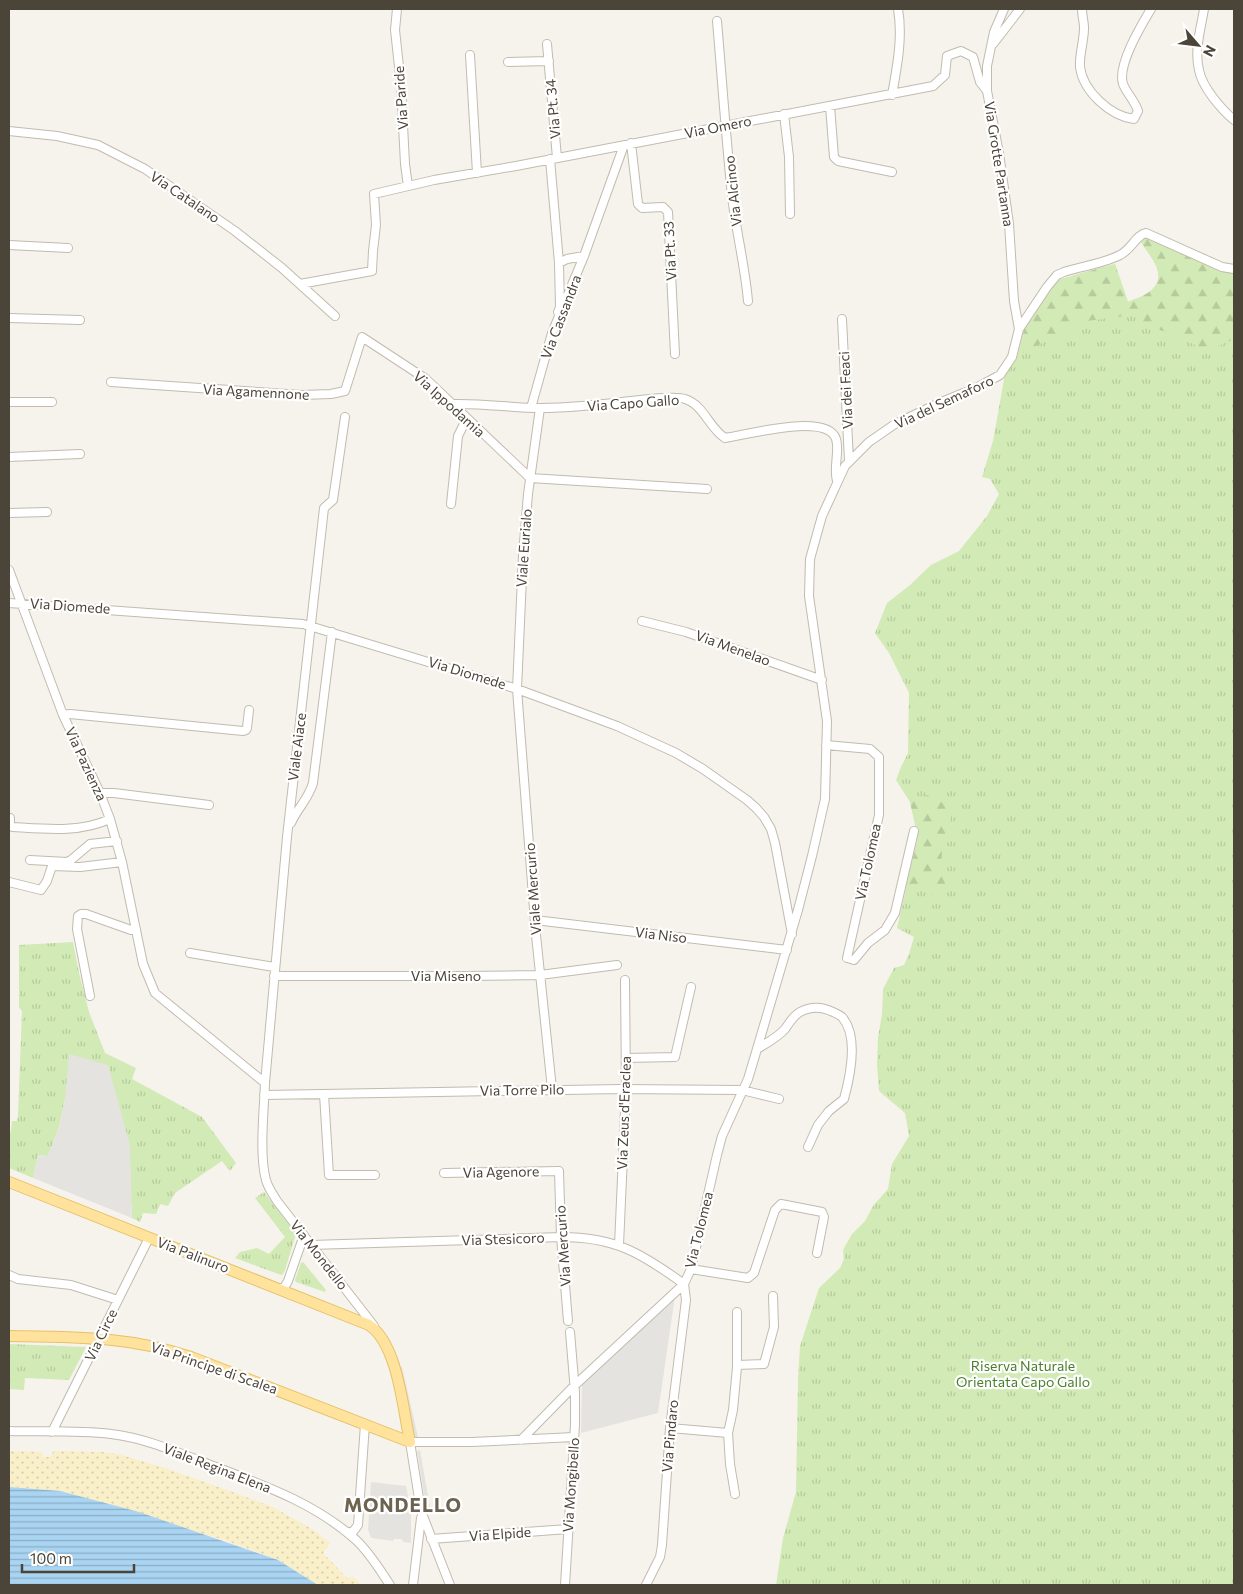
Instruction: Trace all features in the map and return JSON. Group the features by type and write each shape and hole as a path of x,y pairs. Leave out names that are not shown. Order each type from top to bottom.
{"main road":[{"name":"Via Palinuro","path":"9,1182 281,1288 360,1320 377,1330"},
{"name":"Via Mondello","path":"377,1330 384,1340 393,1361 410,1442"},
{"name":"Via Principe di Scalea","path":"9,1336 100,1338 144,1344 176,1352 410,1442"}],"street":[{"name":"Via Paride","path":"397,9 395,30 406,187"},
{"path":"892,95 898,61 900,18 898,9"},
{"path":"991,45 994,32 1004,9"},
{"name":"Via Grotte Partanna","path":"1019,329 1014,302 1009,224 999,153 987,91 987,66 991,45 1020,9"},
{"path":"1082,9 1084,27 1080,67 1085,83 1109,109 1125,118 1134,119 1138,111 1136,104 1128,95 1121,75 1136,34 1151,9"},
{"path":"1204,9 1198,46 1199,71 1212,97 1234,120"},
{"name":"Via Alcinoo","path":"717,21 732,195 745,271 748,301"},
{"name":"Via Pt. 34","path":"547,44 553,158"},
{"name":"Via Omero","path":"300,284 372,272 376,225 374,194 934,86 945,76 947,56 961,51 973,56 980,82 987,91"},
{"path":"470,55 477,173"},
{"name":"Via Pt. 34","path":"508,62 549,61"},
{"path":"830,106 834,157 838,161 892,172"},
{"path":"784,114 790,214"},
{"name":"Via Catalano","path":"9,131 58,136 98,145 145,169 234,230 300,284 335,316"},
{"path":"552,333 560,308 558,263 566,259 584,256 627,144"},
{"name":"Via Pt. 33","path":"627,144 638,204 642,208 663,207 668,212 675,354"},
{"name":"Via Cassandra","path":"553,158 558,263"},
{"name":"Via del Semaforo","path":"837,482 844,466 849,461 869,442 895,424 938,403 976,388 1000,375 1012,357 1019,329 1042,293 1057,275 1120,255 1129,249 1144,233 1222,267 1234,269"},
{"path":"9,245 68,248"},
{"name":"Via Cassandra","path":"531,408 552,333 584,256"},
{"path":"9,318 80,320"},
{"name":"Via dei Feaci","path":"842,319 849,461"},
{"name":"Via Agamennone","path":"111,382 275,393 331,394 345,391 362,337"},
{"name":"Via Ippodamia","path":"362,337 426,379 530,478"},
{"name":"Via Capo Gallo","path":"453,404 480,403 531,408 568,408 653,399 684,398 695,404 719,434 725,438 797,425 821,427 830,430 836,439 835,473 837,482"},
{"path":"9,402 52,402"},
{"name":"Viale Eurialo","path":"517,689 523,555 530,478 540,408"},
{"name":"Viale Aiace","path":"264,1082 286,837 324,508 333,500 345,417"},
{"path":"451,504 458,436 466,418"},
{"path":"9,458 80,454"},
{"path":"530,478 707,489"},
{"name":"Via Tolomea","path":"521,1440 574,1386 684,1284 691,1270 722,1136 748,1079 792,934 824,799 827,721 809,596 810,559 822,516 837,482"},
{"path":"9,513 47,512"},
{"name":"Via Pazienza","path":"9,570 63,715 100,793 110,819 122,862 143,964 155,993 264,1082"},
{"name":"Via Diomede","path":"9,603 21,602 295,623 311,626 517,689 617,726 676,753 703,769 752,804 764,817 771,829 775,843 792,934"},
{"name":"Via Menelao","path":"642,621 686,632 822,680"},
{"path":"286,837 293,817 309,795 313,783 332,632"},
{"name":"Viale Mercurio","path":"517,689 535,920 552,1089"},
{"path":"63,715 70,714 243,731 247,728 249,710"},
{"name":"Via Tolomea","path":"826,745 870,749 879,757 879,815 847,958 854,960 868,943 885,930 895,914 914,831"},
{"path":"100,793 114,793 209,805"},
{"path":"10,818 10,826 13,827 63,828 90,827 110,819"},
{"path":"30,860 67,862 90,844 117,841"},
{"path":"9,882 41,890 47,881 52,866 80,867 122,862"},
{"path":"90,996 77,928 78,916 86,914 131,930 136,929"},
{"name":"Via Niso","path":"535,920 787,950"},
{"path":"190,953 274,967"},
{"name":"Via Miseno","path":"274,976 540,975 617,965"},
{"name":"Via Zeus d'Eraclea","path":"619,1245 626,1089 625,980"},
{"path":"626,1058 675,1057 691,987"},
{"path":"757,1049 773,1039 784,1029 789,1020 799,1012 813,1007 823,1007 842,1017 852,1036 852,1051 844,1099 829,1111 818,1125 808,1147"},
{"name":"Via Mondello","path":"264,1082 263,1149 267,1183 277,1201 377,1330"},
{"name":"Via Torre Pilo","path":"264,1095 626,1089 742,1090 779,1099"},
{"path":"324,1094 328,1175 375,1175"},
{"name":"Via Agenore","path":"444,1173 559,1171"},
{"name":"Via Mercurio","path":"559,1171 561,1237 568,1321"},
{"path":"691,1270 748,1278 754,1273 776,1210 781,1204 822,1212 824,1217 817,1253"},
{"path":"281,1288 288,1281 303,1234"},
{"name":"Via Stesicoro","path":"312,1245 561,1237 593,1238 619,1245 648,1259 684,1284"},
{"name":"Via Circe","path":"52,1432 149,1238"},
{"path":"9,1275 18,1280 71,1285 118,1300"},
{"name":"Via Pindaro","path":"646,1585 660,1557 662,1545 670,1428 686,1300 684,1284"},
{"path":"737,1366 764,1364 774,1327 773,1296"},
{"path":"735,1494 730,1464 728,1433 733,1410 737,1366 737,1312"},
{"name":"Via Mongibello","path":"565,1585 574,1437 574,1386 570,1332"},
{"path":"344,1530 352,1533 358,1525 366,1424"},
{"path":"670,1428 728,1433"},
{"name":"Viale Regina Elena","path":"9,1431 110,1434 131,1437 150,1442 291,1497 344,1530 368,1553 390,1585"},
{"path":"410,1442 574,1437"},
{"name":"Via Mondello","path":"410,1442 421,1511 450,1585"},
{"path":"413,1585 421,1511"},
{"name":"Via Elpide","path":"431,1539 568,1529"}],"green space":[{"path":"1145,237 1202,262 1234,273 1234,339 1207,351 1175,335 1151,327 1132,315 1087,321 1018,355 1025,326 1057,280 1115,264 1128,302 1149,292 1158,280 1158,274 1157,267 1141,242"},
{"name":"Riserva Naturale Orientata Capo Gallo","path":"1150,238 1202,262 1234,273 1234,1585 776,1585 783,1538 796,1492 800,1346 819,1288 840,1268 844,1259 843,1250 852,1234 865,1221 873,1206 888,1189 892,1164 909,1136 905,1113 879,1091 877,1064 883,989 894,968 904,965 914,937 897,928 918,837 910,802 896,780 908,753 909,693 889,653 875,633 887,603 931,565 959,551 987,516 999,494 990,479 982,477 993,441 1005,374 1018,355 1025,326 1071,276 1115,264 1128,302 1147,293 1155,286 1158,280 1157,267 1141,242"},
{"path":"927,795 940,802 953,803 950,823 945,831 946,839 942,852 941,868 946,887 944,897 938,901 931,897 932,890 929,885 912,884 906,886 918,837 910,802"},
{"path":"73,942 89,1012 105,1053 136,1068 132,1079 202,1117 236,1163 230,1171 222,1161 175,1193 168,1206 160,1204 156,1214 143,1213 140,1222 132,1218 132,1207 65,1099 59,1127 48,1156 38,1155 33,1178 9,1168 9,1135 12,1121 17,1121 18,1116 22,1011 19,1007 19,945"},
{"path":"264,1192 296,1234 285,1270 281,1275 235,1258 240,1252 257,1248 269,1254 285,1237 255,1198"},
{"path":"303,1262 326,1290 325,1292 296,1282 295,1280"},
{"path":"9,1344 86,1347 69,1380 25,1378 24,1390 9,1389"}],"sand":[{"name":"MONDELLO","path":"9,1451 41,1452 44,1457 50,1457 53,1451 118,1454 168,1469 271,1506 312,1529 330,1543 323,1553 348,1579 352,1576 362,1585 318,1585 278,1560 224,1540 60,1491 9,1487"}],"shaded area":[{"path":"69,1054 108,1065 130,1145 132,1218 33,1178 38,1155 48,1156 59,1127 65,1099"},
{"path":"675,1296 658,1413 581,1433 582,1382"},
{"path":"398,1367 402,1367 418,1437 413,1437"},
{"path":"420,1450 431,1513 427,1513 417,1451"},
{"path":"371,1482 406,1486 411,1512 411,1543 403,1542 402,1539 394,1539 393,1541 371,1538 368,1529"}],"water":[{"path":"9,1487 60,1491 139,1512 278,1560 318,1585 9,1585"}],"district":[{"name":"MONDELLO","path":"403,1505"}]}
